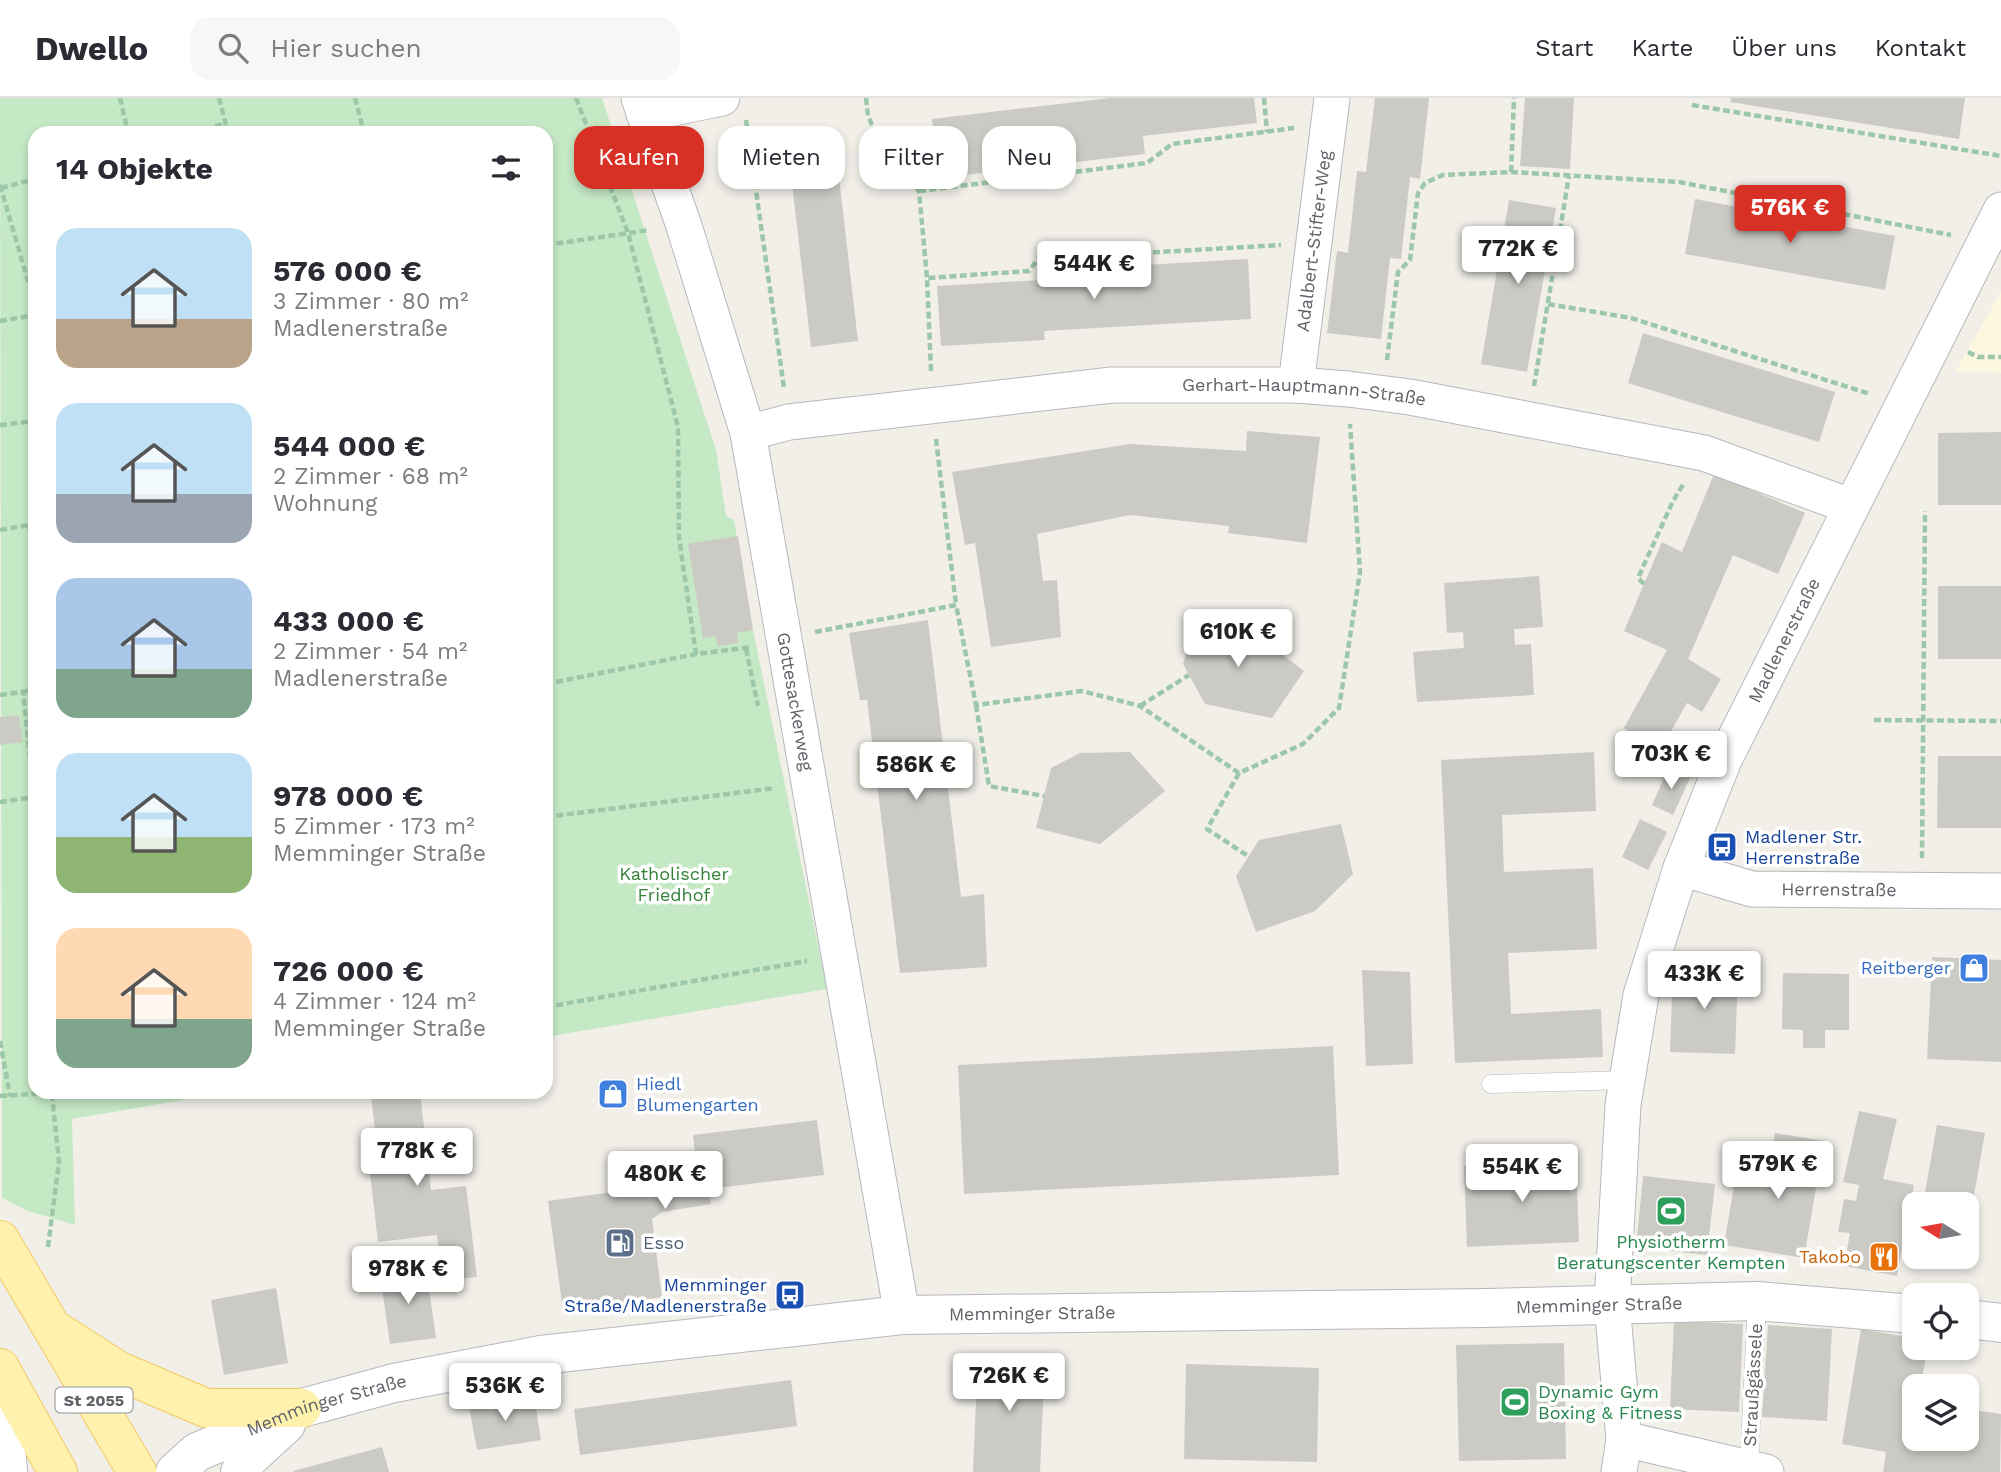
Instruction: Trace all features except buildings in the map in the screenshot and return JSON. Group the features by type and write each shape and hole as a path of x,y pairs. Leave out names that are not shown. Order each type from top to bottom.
{"main road":[{"name":"St 2055","path":"0,1240 137,1472"},
{"path":"52,1328 119,1371 206,1408 302,1408"},
{"path":"0,1368 58,1472"}],"street":[{"path":"641,106 733,104"},
{"name":"Gottesackerweg","path":"641,106 684,226 748,433 770,642 902,1315"},
{"name":"Adalbert-Stifter-Weg","path":"1296,385 1331,111"},
{"name":"Madlenerstraße","path":"1622,1455 1612,1304 1623,1105 1641,995 1681,868 1724,760 2001,210"},
{"name":"Gerhart-Hauptmann-Straße","path":"748,433 789,422 1112,385 1296,385 1384,393 1704,453 1850,506"},
{"name":"Herrenstraße","path":"1681,868 1752,889 2001,891"},
{"name":"Memminger Straße","path":"175,1472 197,1452 302,1408 394,1383 541,1355 902,1315 1757,1301 1902,1313"},
{"path":"1979,1320 2001,1323"},
{"path":"0,1406 4,1420 8,1472"},
{"path":"240,1472 247,1460 302,1408"},
{"path":"1622,1455 1758,1470"}],"lane":[{"path":"1491,1084 1627,1080"},
{"name":"Straußgässele","path":"1757,1301 1758,1470"}],"path":[{"path":"120,98 126,126"},
{"path":"219,98 227,126"},
{"path":"355,98 362,126"},
{"path":"576,98 628,233 678,427 679,538 696,654"},
{"path":"866,98 868,116 883,149 919,191 927,278 932,405 956,605 989,786 1044,796"},
{"path":"1264,98 1267,132"},
{"path":"1511,172 1514,98"},
{"path":"733,104 789,422"},
{"path":"1692,105 2001,156"},
{"path":"919,191 1147,163 1172,144 1267,132 1331,111"},
{"path":"217,126 226,123"},
{"path":"1384,393 1398,272 1410,260 1418,192 1424,183 1443,175 1511,172 1679,182 1983,242"},
{"path":"1528,418 1569,176"},
{"path":"28,181 0,187 28,281"},
{"path":"1406,218 1415,218"},
{"path":"553,244 646,231"},
{"path":"927,278 1029,271 1038,260 1314,243"},
{"path":"1385,300 1394,300"},
{"path":"1548,304 1632,318 1901,404"},
{"path":"0,321 28,317"},
{"path":"1248,856 1207,829 1239,773 1303,744 1339,708 1360,572 1348,389"},
{"path":"0,425 28,422"},
{"path":"1644,584 1638,578 1672,501 1704,453"},
{"path":"1922,890 1924,512"},
{"path":"0,530 28,525"},
{"path":"553,683 956,605"},
{"path":"1140,706 1189,675"},
{"path":"0,695 28,691"},
{"path":"976,705 1082,691 1140,706 1239,773"},
{"path":"23,692 28,740"},
{"path":"1874,720 2001,721"},
{"path":"553,816 775,788"},
{"path":"0,802 28,798"},
{"path":"553,1006 811,960"},
{"path":"0,1041 10,1096"},
{"path":"0,1096 28,1095"},
{"path":"51,1219 59,1161 53,1099"}],"shaded area":[{"path":"2001,292 2001,373 1956,371"}],"green space":[{"name":"Katholischer Friedhof","path":"0,98 602,98 611,126 574,126 574,189 631,189 716,450 726,516 734,520 753,630 827,989 553,1036 553,126 28,126 28,1099 188,1099 72,1119 75,1225 28,1211 2,1198"}],"place":[{"name":"Madlener Str. Herrenstraße","path":"1722,847"},
{"name":"Reitberger","path":"1974,968"},
{"name":"Hiedl Blumengarten","path":"613,1094"},
{"name":"Physiotherm Beratungscenter Kempten","path":"1671,1211"},
{"name":"Esso","path":"620,1243"},
{"name":"Takobo","path":"1884,1257"},
{"name":"Memminger Straße/Madlenerstraße","path":"790,1295"},
{"name":"Dynamic Gym Boxing & Fitness","path":"1515,1402"}]}
